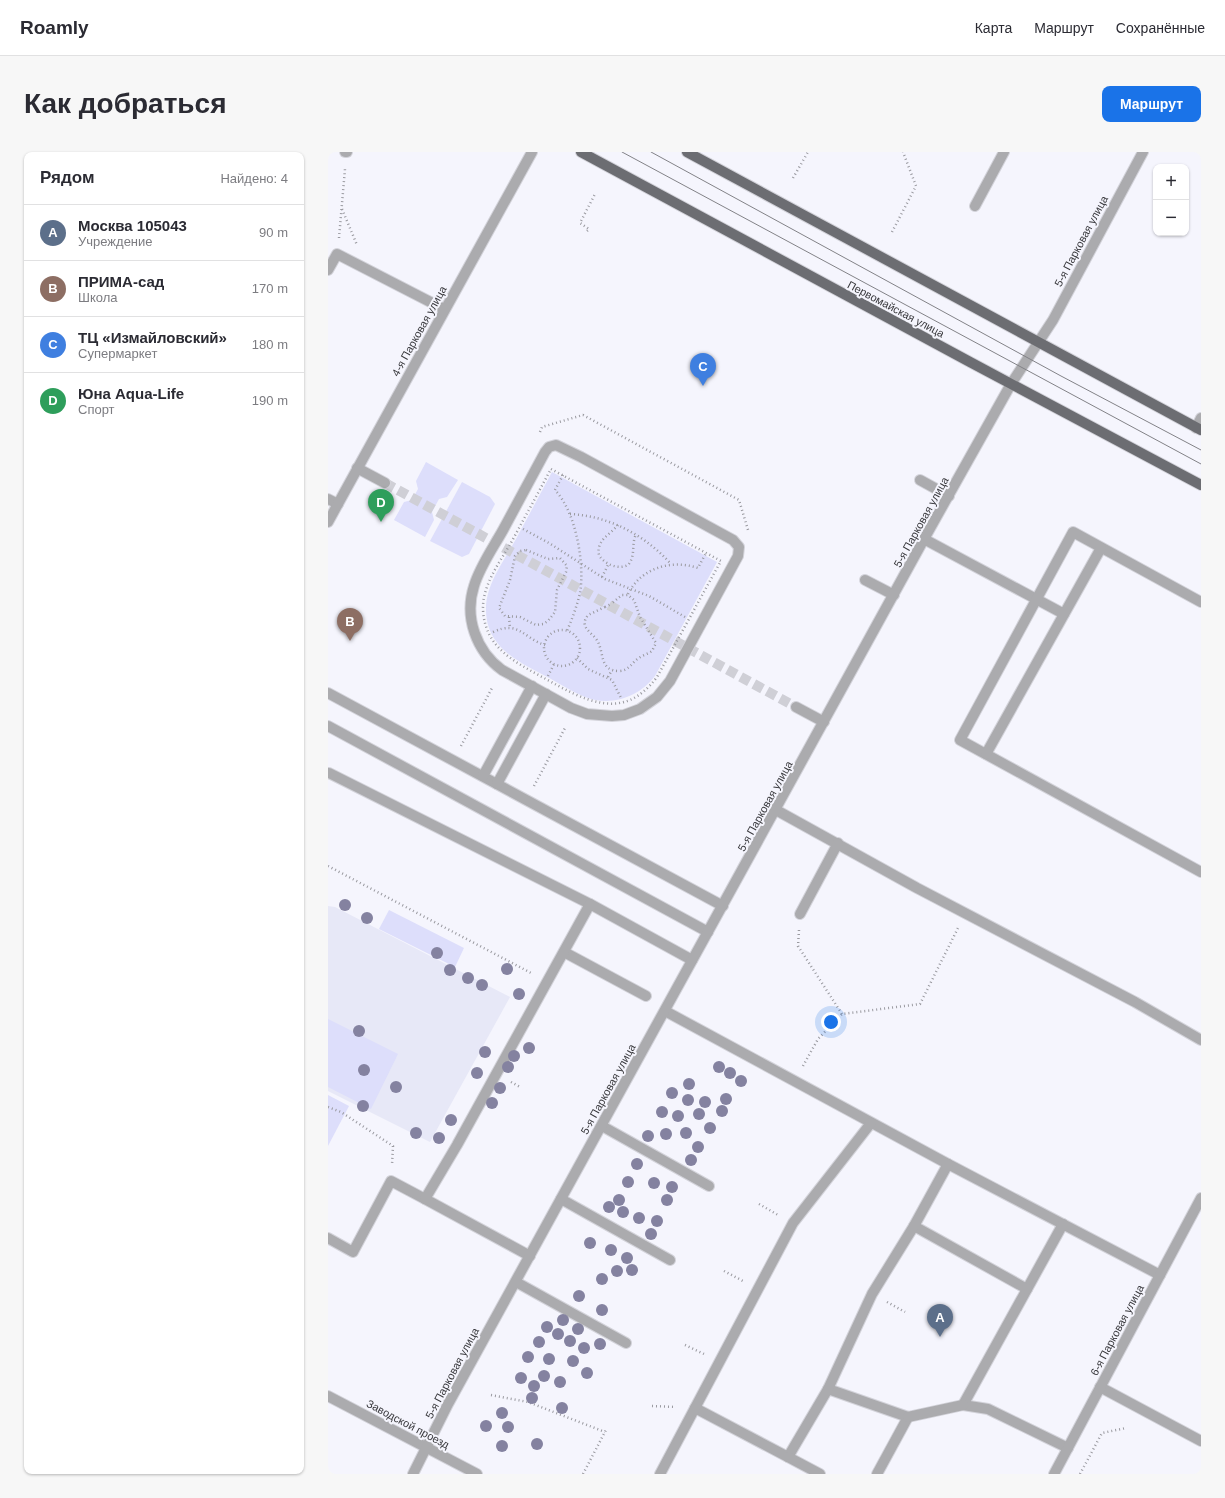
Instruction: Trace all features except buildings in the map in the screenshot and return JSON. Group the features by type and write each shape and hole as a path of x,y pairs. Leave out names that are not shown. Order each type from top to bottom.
{"main road":[{"name":"Первомайская улица","path":"581,152 1201,485"},
{"path":"689,153 1198,429"}],"street":[{"name":"4-я Парковая улица","path":"328,522 444,309 532,152"},
{"path":"975,206 1004,152"},
{"name":"5-я Парковая улица","path":"413,1474 426,1447 561,1199 924,539 1011,384 1053,320 1143,152"},
{"path":"328,270 337,254 444,309"},
{"path":"1198,429 1201,418"},
{"path":"556,445 737,544 739,550 738,556 670,681 654,700 629,713 599,716 579,711 546,694 499,667 482,649 473,626 470,605 473,588 478,577 545,452 549,447 556,445"},
{"path":"357,468 385,483"},
{"path":"920,480 949,496"},
{"path":"328,498 338,504"},
{"path":"1201,602 1073,532 960,740 1201,872"},
{"path":"924,539 1064,614"},
{"path":"986,754 1101,548"},
{"path":"865,580 894,595"},
{"path":"483,776 532,686"},
{"path":"328,693 723,906"},
{"path":"497,784 546,694"},
{"path":"796,707 824,722"},
{"path":"328,726 708,932"},
{"path":"328,774 590,904 692,960"},
{"path":"776,810 965,913 1135,1002 1201,1040"},
{"path":"800,914 838,844"},
{"path":"425,1199 590,904"},
{"path":"564,952 646,996"},
{"path":"665,1011 794,1082 1160,1275"},
{"path":"660,1474 793,1223 871,1123"},
{"path":"602,1126 709,1186"},
{"path":"788,1457 828,1389 872,1294 914,1226 948,1164"},
{"path":"328,1238 354,1252 391,1181 530,1256"},
{"name":"6-я Парковая улица","path":"1054,1474 1201,1198"},
{"path":"561,1199 670,1260"},
{"path":"963,1405 1063,1224"},
{"path":"914,1226 1027,1289"},
{"path":"516,1282 626,1343"},
{"path":"1100,1387 1201,1441"},
{"path":"828,1389 908,1417 963,1405 988,1409 1068,1448"},
{"name":"Заводской проезд","path":"328,1396 476,1474"},
{"path":"695,1408 820,1474"},
{"path":"877,1474 908,1417"}],"path":[{"path":"337,254 346,152"},
{"path":"793,178 808,152"},
{"path":"892,232 916,186 903,152"},
{"path":"587,231 589,228 580,223 595,194"},
{"path":"341,208 367,269"},
{"path":"539,433 542,427 583,415 739,500 749,534"},
{"path":"551,468 721,561 655,680 640,694 622,702 611,704 593,702 577,696 507,657 495,645 485,623 483,609 486,592 519,528 551,468"},
{"path":"563,475 555,490 565,501 570,514 575,532 580,563 580,592 567,631"},
{"path":"570,514 587,516 618,526 636,534 655,548 671,564"},
{"path":"618,526 610,535 603,538 598,548 601,558 610,564 622,568 630,562 633,556 632,547 636,534"},
{"path":"519,528 564,553 602,577 660,602 689,620"},
{"path":"526,550 548,559 555,557 566,563 566,569 556,590 556,609 551,618 543,624 536,625 520,617 509,616 500,612 499,606 510,580 512,565 516,555 520,551 526,550"},
{"path":"561,559 564,553"},
{"path":"628,595 630,589 637,581 650,571 671,564 688,565 698,568 706,553"},
{"path":"602,577 610,564"},
{"path":"628,595 634,600 640,617 655,639 656,646 652,651 639,657 626,670 612,670 604,664 599,643 585,626 588,615 611,604 619,596 628,595"},
{"path":"509,616 510,628"},
{"path":"489,634 510,628 522,631 534,641 545,645"},
{"path":"558,631 567,631 576,638 579,644 579,653 576,658 566,665 554,664 547,658 545,645 548,637 553,633 558,631"},
{"path":"576,658 588,669 608,677 617,686 622,702"},
{"path":"546,679 554,664"},
{"path":"608,677 612,670"},
{"path":"458,752 492,688"},
{"path":"531,792 565,728"},
{"path":"328,866 547,981"},
{"path":"794,1082 818,1039 842,1014 920,1004 965,913"},
{"path":"800,914 798,946 842,1014"},
{"path":"328,1107 340,1112 393,1146 391,1181"},
{"path":"759,1204 793,1223"},
{"path":"724,1271 758,1288"},
{"path":"685,1345 719,1362"},
{"path":"490,1395 528,1402 605,1432"},
{"path":"652,1406 695,1408"},
{"path":"583,1474 607,1428"},
{"path":"1080,1474 1102,1433 1126,1428"}],"shaded area":[{"path":"426,462 458,480 447,497 439,499 432,512 434,520 425,537 394,520 404,502 412,500 418,489 416,481"},
{"path":"552,472 717,562 655,676 641,690 633,695 605,701 585,697 572,691 528,667 508,653 499,645 492,635 488,624 486,611 492,583"},
{"path":"462,482 490,497 495,504 469,554 462,557 430,541"},
{"path":"328,906 335,907 510,997 430,1142 328,1091"},
{"path":"389,910 464,948 455,967 379,929"},
{"path":"328,1019 398,1054 371,1109 328,1087"},
{"path":"328,1095 349,1106 328,1146"}],"tunnel":[{"path":"385,483 796,707"}],"tram line":[{"path":"622,152 1201,464"},
{"path":"651,152 1061,376 1201,450"}],"place":[{"name":"ТЦ «Измайловский»","path":"703,386"},
{"name":"Юна Aqua-Life","path":"381,522"},
{"name":"ПРИМА-сад","path":"350,641"},
{"name":"Москва 105043","path":"940,1337"}]}
